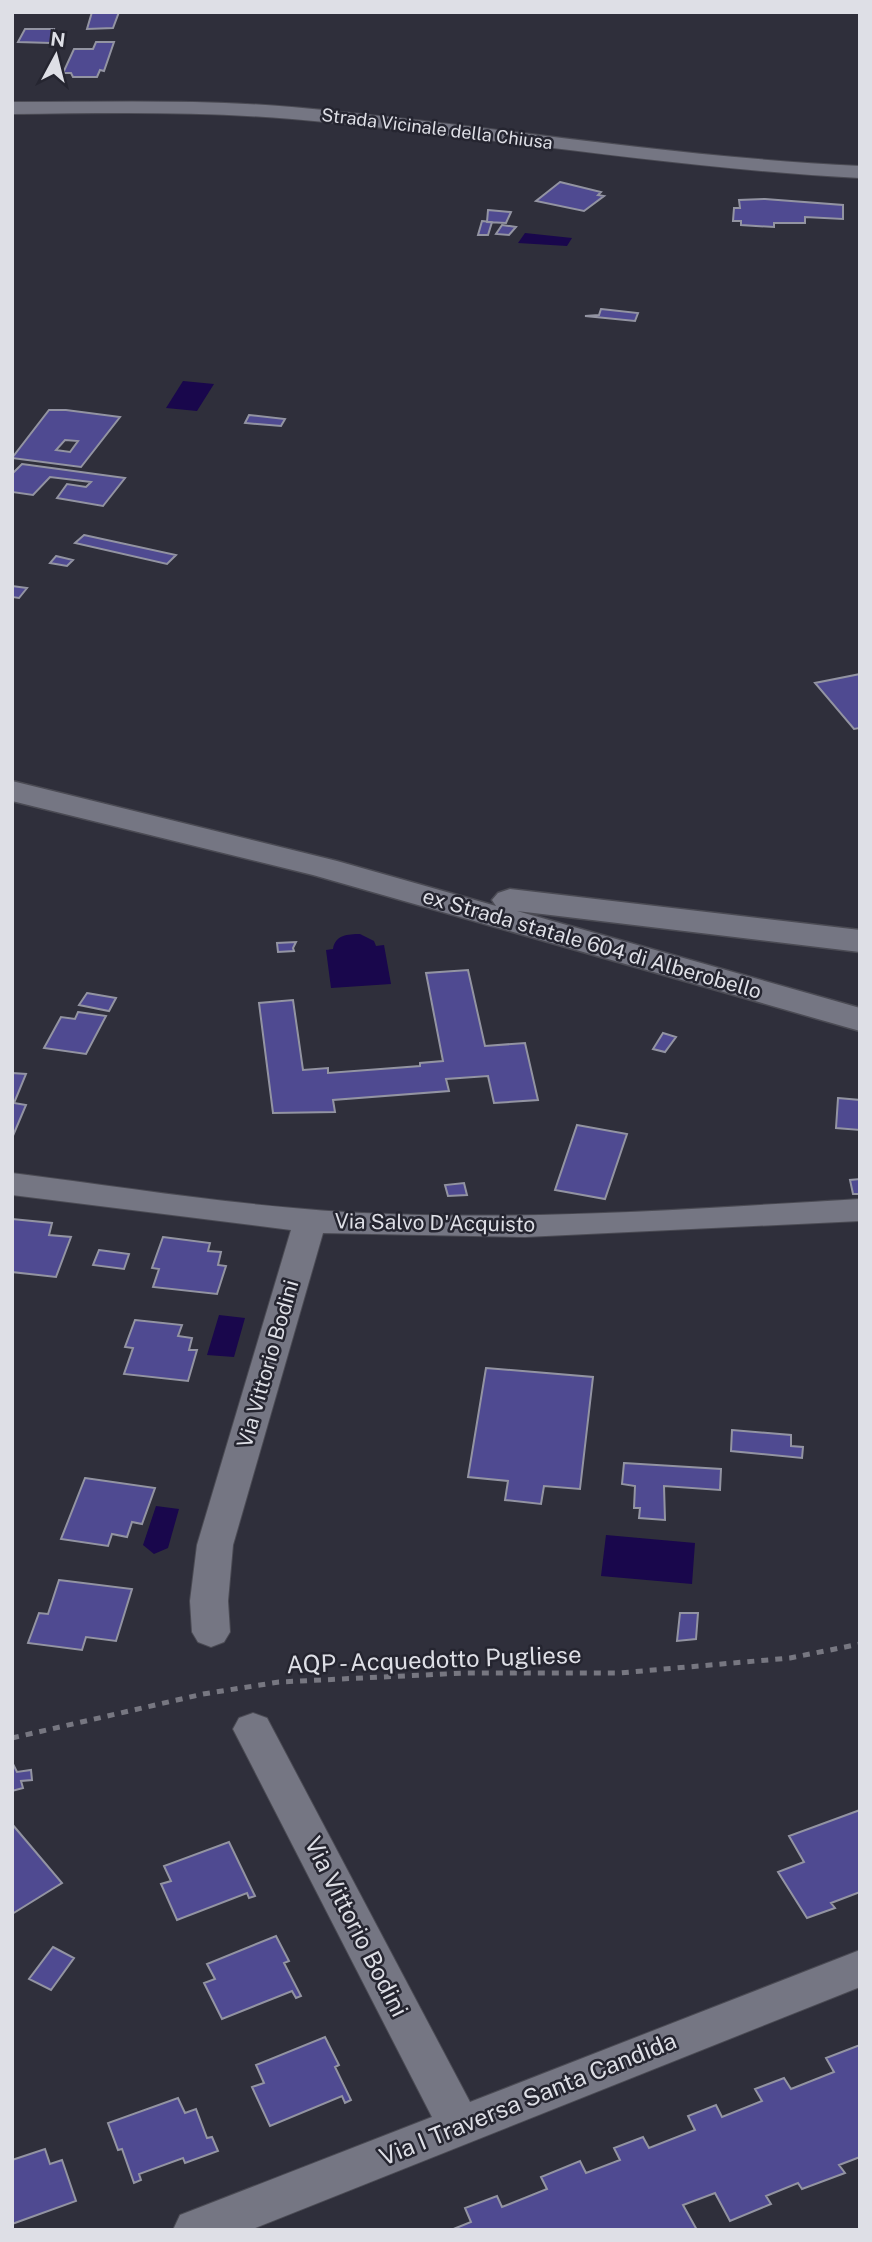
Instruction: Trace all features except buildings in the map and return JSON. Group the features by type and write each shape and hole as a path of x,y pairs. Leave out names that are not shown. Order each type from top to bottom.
{"main road":[{"name":"ex Strada statale 604 di Alberobello","path":"12,791 325,868 860,1020"},
{"name":"ex Strada statale 604 di Alberobello","path":"325,868 502,899 860,942"}],"street":[{"name":"Strada Vicinale della Chiusa","path":"12,108 265,111 754,166 860,172"},
{"name":"Via Salvo D'Acquisto","path":"12,1184 310,1220 490,1227 638,1223 859,1211"},
{"name":"Via Vittorio Bodini","path":"211,1632 209,1601 215,1545 310,1220"},
{"name":"Via Vittorio Bodini","path":"253,1729 460,2126"},
{"name":"Via I Traversa Santa Candida","path":"196,2230 860,1968"}],"path":[{"name":"AQP - Acquedotto Pugliese","path":"12,1738 202,1693 279,1682 465,1673 619,1673 790,1658 860,1644"}],"shaded area":[{"path":"525,233 572,238 567,246 518,243"},
{"path":"183,381 214,384 197,411 166,408"},
{"path":"360,934 374,941 376,946 384,945 391,984 331,988 326,950 333,949 336,941 343,936"},
{"path":"219,1315 245,1318 234,1357 207,1355"},
{"path":"156,1506 179,1509 168,1548 154,1554 143,1545"},
{"path":"606,1535 695,1543 692,1584 601,1576"}]}
